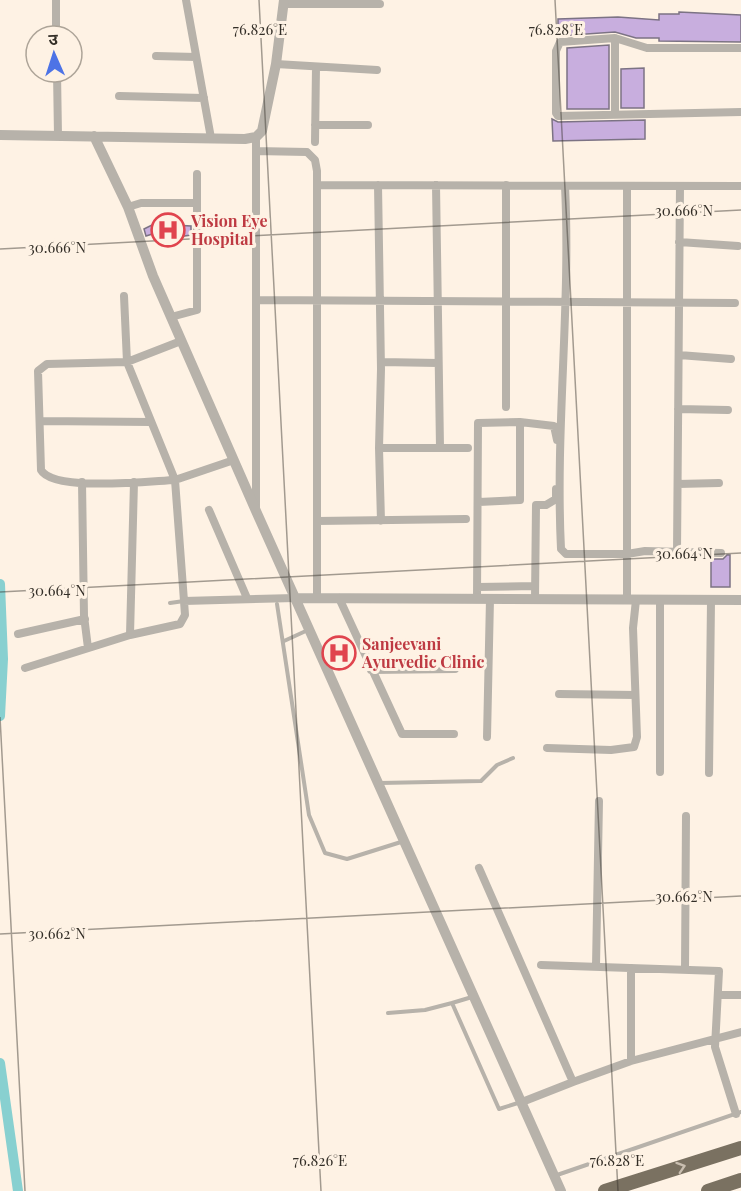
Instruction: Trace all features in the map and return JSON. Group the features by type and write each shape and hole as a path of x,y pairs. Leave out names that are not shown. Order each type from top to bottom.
{"highway":[{"path":"605,1191 741,1148"},
{"path":"708,1191 741,1180"}],"street":[{"path":"56,0 56,24"},
{"path":"186,0 211,138"},
{"path":"0,135 245,139 256,137 262,132 276,64 284,2 380,4"},
{"path":"741,48 647,48 615,38 567,40 557,45 556,113 558,116 741,112"},
{"path":"615,38 615,114"},
{"path":"156,56 196,57"},
{"path":"276,64 377,70"},
{"path":"315,142 316,67"},
{"path":"57,84 58,136"},
{"path":"119,96 204,98"},
{"path":"315,125 368,125"},
{"path":"94,136 128,207 153,276 256,511 561,1191"},
{"path":"256,137 256,511"},
{"path":"256,151 307,152 315,160 317,185 317,598"},
{"path":"171,317 198,310 197,174"},
{"path":"317,185 740,186"},
{"path":"378,185 381,521"},
{"path":"436,185 440,447"},
{"path":"506,185 504,302 506,407"},
{"path":"565,186 566,302 560,467 561,549 566,554 627,554 645,551 721,553"},
{"path":"548,748 611,750 634,747 637,737 633,628 627,554 627,186"},
{"path":"677,552 680,186"},
{"path":"128,207 141,203 197,203"},
{"path":"679,242 738,246"},
{"path":"25,668 130,635 180,624 185,615 176,480 127,362 124,296"},
{"path":"257,300 735,303"},
{"path":"181,341 127,362 41,366 38,371 41,470 50,479 82,482 176,480 234,460"},
{"path":"679,355 731,359"},
{"path":"381,362 438,363"},
{"path":"678,410 728,410"},
{"path":"40,421 151,422"},
{"path":"520,422 520,500"},
{"path":"477,599 478,423 520,422 554,426 557,436 556,499 546,505 536,505 520,500 479,502"},
{"path":"379,448 468,448"},
{"path":"82,482 84,619 88,648"},
{"path":"130,635 134,482"},
{"path":"678,484 719,483"},
{"path":"535,599 536,505"},
{"path":"209,510 247,598"},
{"path":"317,521 466,519"},
{"path":"477,586 535,585"},
{"path":"184,602 247,598 741,600"},
{"path":"339,598 402,735 454,734"},
{"path":"487,736 490,599"},
{"path":"660,600 660,772"},
{"path":"709,773 711,601"},
{"path":"18,634 84,619"},
{"path":"372,670 454,669"},
{"path":"559,694 635,695"},
{"path":"596,966 598,801"},
{"path":"685,970 686,816"},
{"path":"479,868 573,1082"},
{"path":"541,965 719,971 715,1047 739,1113"},
{"path":"631,968 631,1061"},
{"path":"718,995 741,995"},
{"path":"522,1102 631,1061 741,1032"}],"lane":[{"path":"170,603 184,602"},
{"path":"277,604 309,815 318,842 325,853 347,859 403,841"},
{"path":"284,641 309,630"},
{"path":"377,783 481,781 497,765 513,758"},
{"path":"388,1012 425,1010 474,996"},
{"path":"452,1003 499,1109 522,1102"},
{"path":"553,1176 739,1113"}],"building":[{"path":"679,12 741,15 741,42 659,41 659,38 636,38 615,32 558,36 558,19 618,17 659,20 659,14 679,14"},
{"path":"609,45 609,109 567,109 567,48"},
{"path":"644,68 644,108 621,108 621,69"},
{"path":"552,119 558,122 645,120 645,139 553,141"},
{"path":"154,224 191,226 191,235 164,239 159,232 146,236 144,229"},
{"path":"730,555 730,587 711,587 711,559 723,559"},
{"path":"345,643 350,655 334,662 329,649"}],"waterway":[{"path":"0,584 3,659 0,716"},
{"path":"0,1063 18,1191"}],"place":[{"name":"Vision Eye Hospital","path":"168,230"},
{"name":"Sanjeevani Ayurvedic Clinic","path":"339,653"}]}
